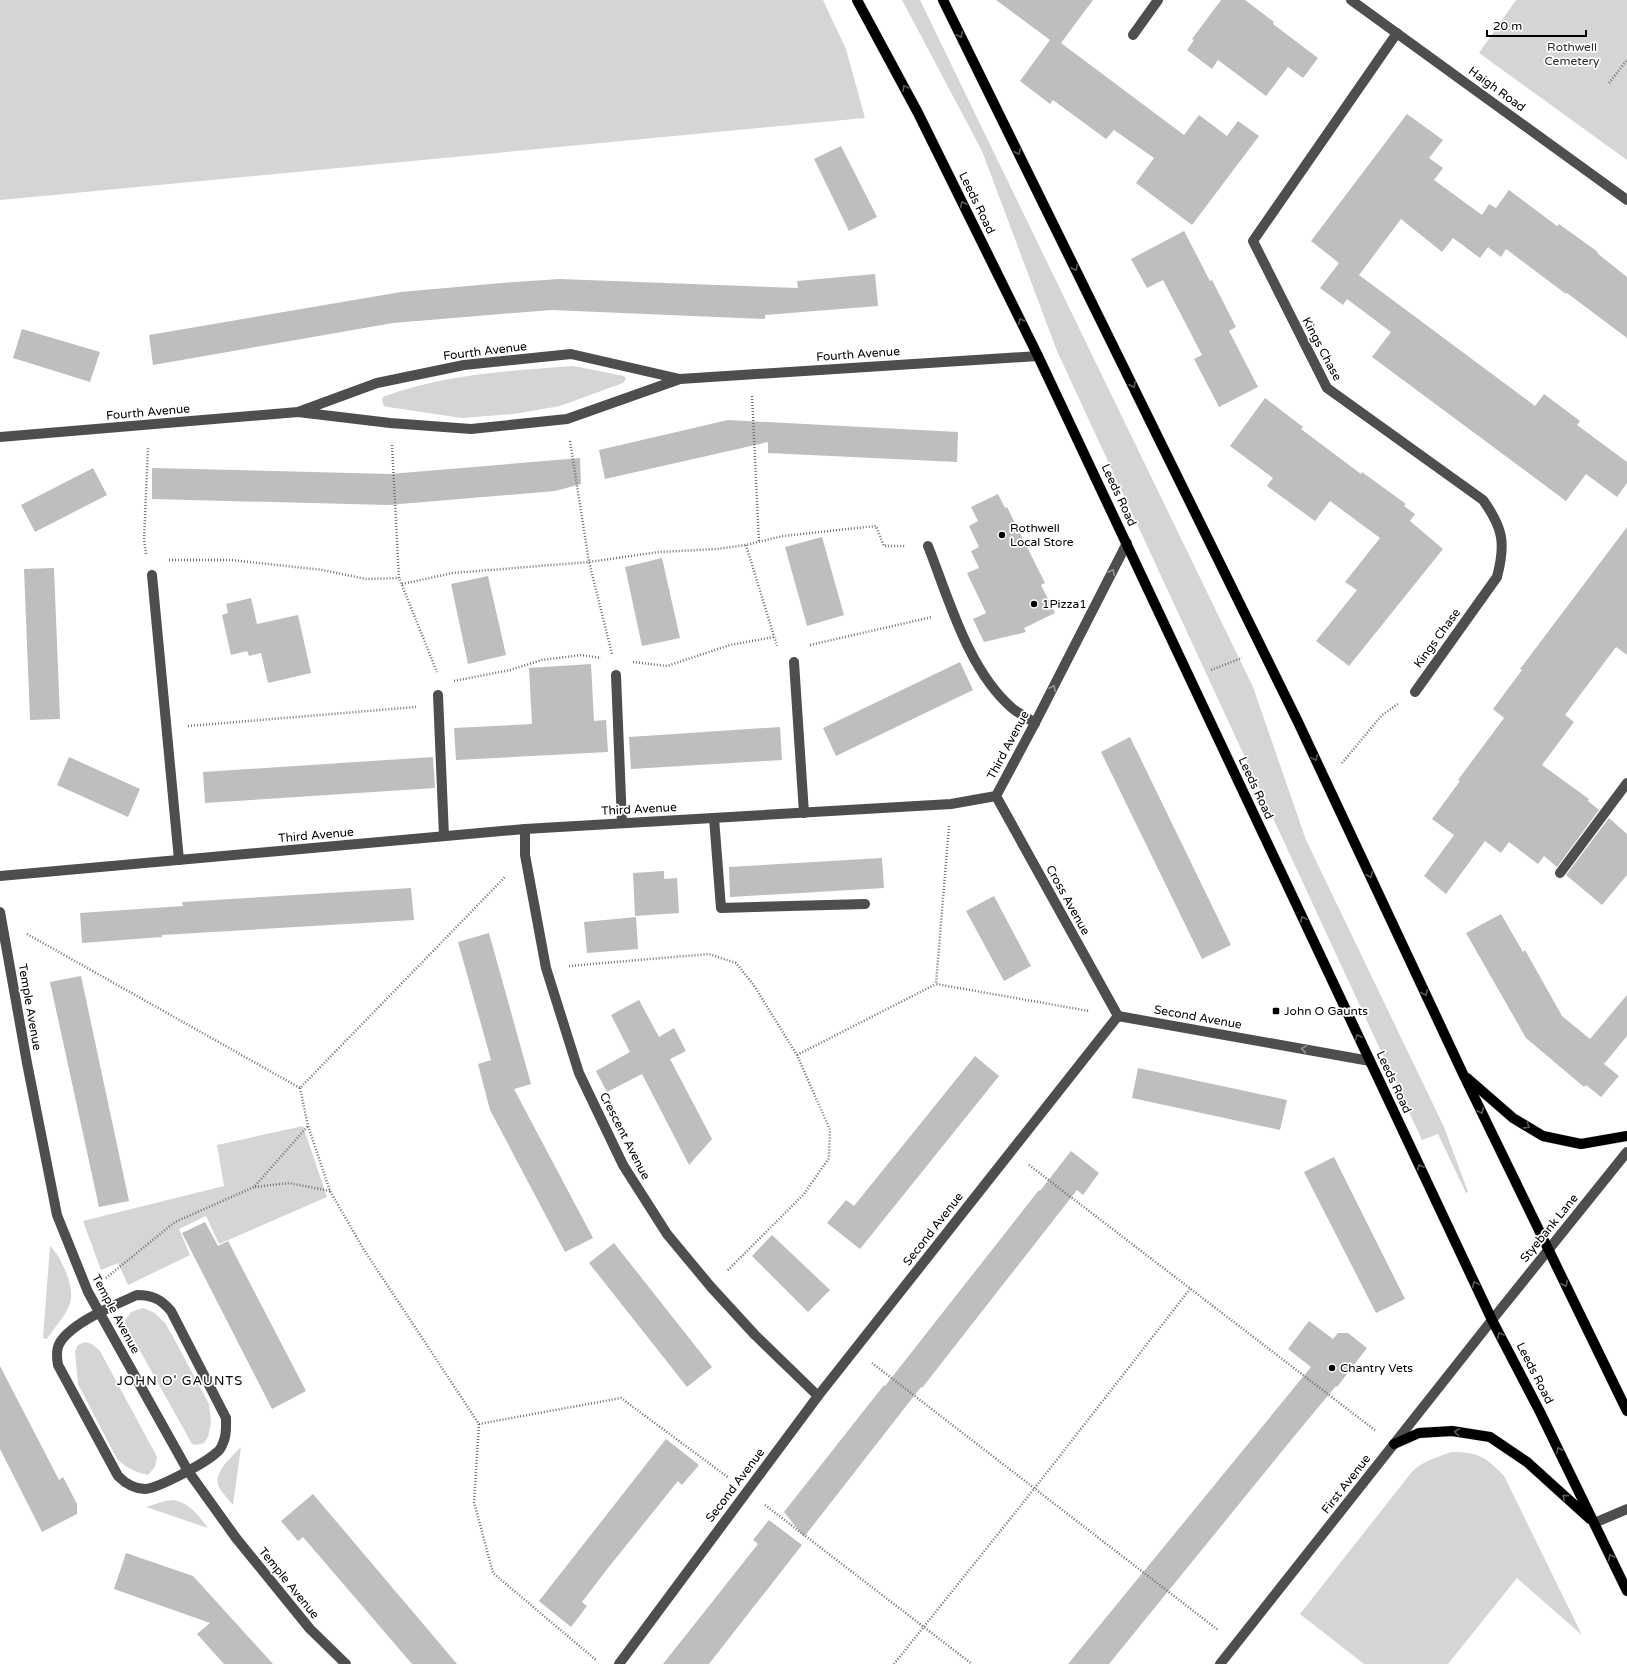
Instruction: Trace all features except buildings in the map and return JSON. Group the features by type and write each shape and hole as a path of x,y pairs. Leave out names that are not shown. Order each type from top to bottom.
{"main road":[{"name":"Leeds Road","path":"857,0 918,112 1038,356 1492,1320 1537,1406 1627,1591"},
{"path":"943,0 1263,650 1464,1076 1627,1411"},
{"path":"1464,1076 1513,1118 1542,1136 1581,1144 1627,1136"},
{"path":"1394,1444 1419,1433 1452,1431 1490,1437 1527,1462 1594,1523"}],"street":[{"path":"1133,35 1158,0"},
{"name":"Haigh Road","path":"1351,0 1627,200"},
{"name":"Kings Chase","path":"1397,33 1253,241 1327,388 1483,500 1495,516 1502,536 1502,557 1497,577 1415,692"},
{"name":"Fourth Avenue","path":"298,412 377,382 464,365 571,354 680,378 1038,356"},
{"name":"Fourth Avenue","path":"0,437 298,412 390,423 472,429 567,419 680,378"},
{"name":"Third Avenue","path":"0,876 525,829 951,804 996,796 1127,543"},
{"path":"928,546 970,654 989,683 1012,708 1035,723"},
{"path":"152,575 180,860"},
{"path":"794,662 804,813"},
{"path":"616,675 622,823"},
{"path":"438,700 444,836"},
{"path":"1560,873 1624,796 1627,783"},
{"name":"Cross Avenue","path":"996,796 1118,1016"},
{"path":"714,818 722,908 865,904"},
{"name":"Crescent Avenue","path":"525,829 525,856 546,968 579,1073 623,1165 667,1234 711,1287 755,1335 818,1396"},
{"name":"Temple Avenue","path":"0,916 57,1215 88,1292 98,1313 188,1471 236,1538 310,1629 346,1664"},
{"name":"Second Avenue","path":"619,1664 854,1349 1118,1016 1370,1060"},
{"name":"Styebank Lane","path":"1492,1320 1627,1152"},
{"path":"137,1295 156,1297 165,1303 171,1311 226,1418 227,1431 224,1442 217,1452 188,1471 155,1487 145,1489 134,1487 126,1483 118,1476 58,1365 56,1355 58,1346 63,1338 98,1313 137,1295"},
{"name":"First Avenue","path":"1220,1664 1492,1320"},
{"path":"1594,1523 1627,1509"}],"path":[{"path":"1609,83 1627,60"},
{"path":"751,374 759,542"},
{"path":"567,419 590,562 616,675"},
{"path":"390,423 399,578 439,676"},
{"path":"148,424 144,540 147,560 152,575"},
{"path":"402,584 453,573 590,562 659,552 716,549 746,545 783,536 876,526 884,546 928,546"},
{"path":"746,545 778,649"},
{"path":"147,560 231,560 323,570 366,579 399,578"},
{"path":"807,645 821,644 953,612"},
{"path":"449,682 510,670 542,660 581,655 667,666 730,645 774,637"},
{"path":"1190,677 1263,650"},
{"path":"1326,781 1382,715 1415,692"},
{"path":"166,727 438,700"},
{"path":"936,984 951,804"},
{"path":"300,1088 525,856"},
{"path":"0,916 300,1088 308,1126 330,1191 364,1250 479,1424 474,1502 493,1573 601,1664"},
{"path":"546,968 709,954 736,963 753,984 797,1055 830,1130 829,1158 804,1194 711,1287"},
{"path":"797,1055 936,984 1118,1016"},
{"path":"254,1188 308,1126"},
{"path":"1011,1152 1394,1444"},
{"path":"88,1292 175,1222 254,1188 289,1183 330,1191"},
{"path":"894,1664 1034,1489 1190,1289"},
{"path":"854,1349 1236,1644"},
{"path":"479,1424 621,1398 747,1491 972,1664"}],"green space":[{"path":"0,0 823,0 846,49 865,118 0,200"},
{"path":"902,0 920,0 1253,687 1306,840 1444,1127 1468,1192 1466,1193 1438,1134 1422,1140 1057,351 982,151"},
{"name":"Rothwell Cemetery","path":"1516,0 1627,0 1627,160 1479,53"},
{"path":"573,366 624,376 626,379 623,383 560,406 514,414 462,418 388,407 384,406 382,400 383,397 406,389 453,378"},
{"path":"303,1126 327,1197 219,1244 206,1216 179,1229 190,1255 128,1285 118,1263 101,1270 83,1221 224,1186 217,1145"},
{"path":"50,1246 61,1261 66,1272 71,1293 68,1308 47,1339 43,1338"},
{"path":"143,1308 155,1313 165,1323 209,1404 211,1422 208,1437 204,1443 196,1445 192,1444 124,1322 131,1312"},
{"path":"85,1342 92,1344 100,1351 157,1457 155,1467 148,1475 131,1469 117,1459 78,1384 75,1351 78,1345"},
{"path":"241,1447 233,1505 219,1487 218,1476 224,1465"},
{"path":"1452,1452 1469,1453 1481,1457 1492,1464 1504,1476 1582,1635 1517,1578 1448,1664 1364,1664 1300,1614 1411,1473 1425,1462"},
{"path":"174,1500 190,1507 208,1528 146,1507 165,1501"}],"place":[{"name":"Rothwell Local Store","path":"1002,535"},
{"name":"1Pizza1","path":"1034,604"},
{"name":"John O Gaunts","path":"1276,1011"},
{"name":"Chantry Vets","path":"1332,1368"}],"district":[{"name":"JOHN O' GAUNTS","path":"180,1381"}]}
